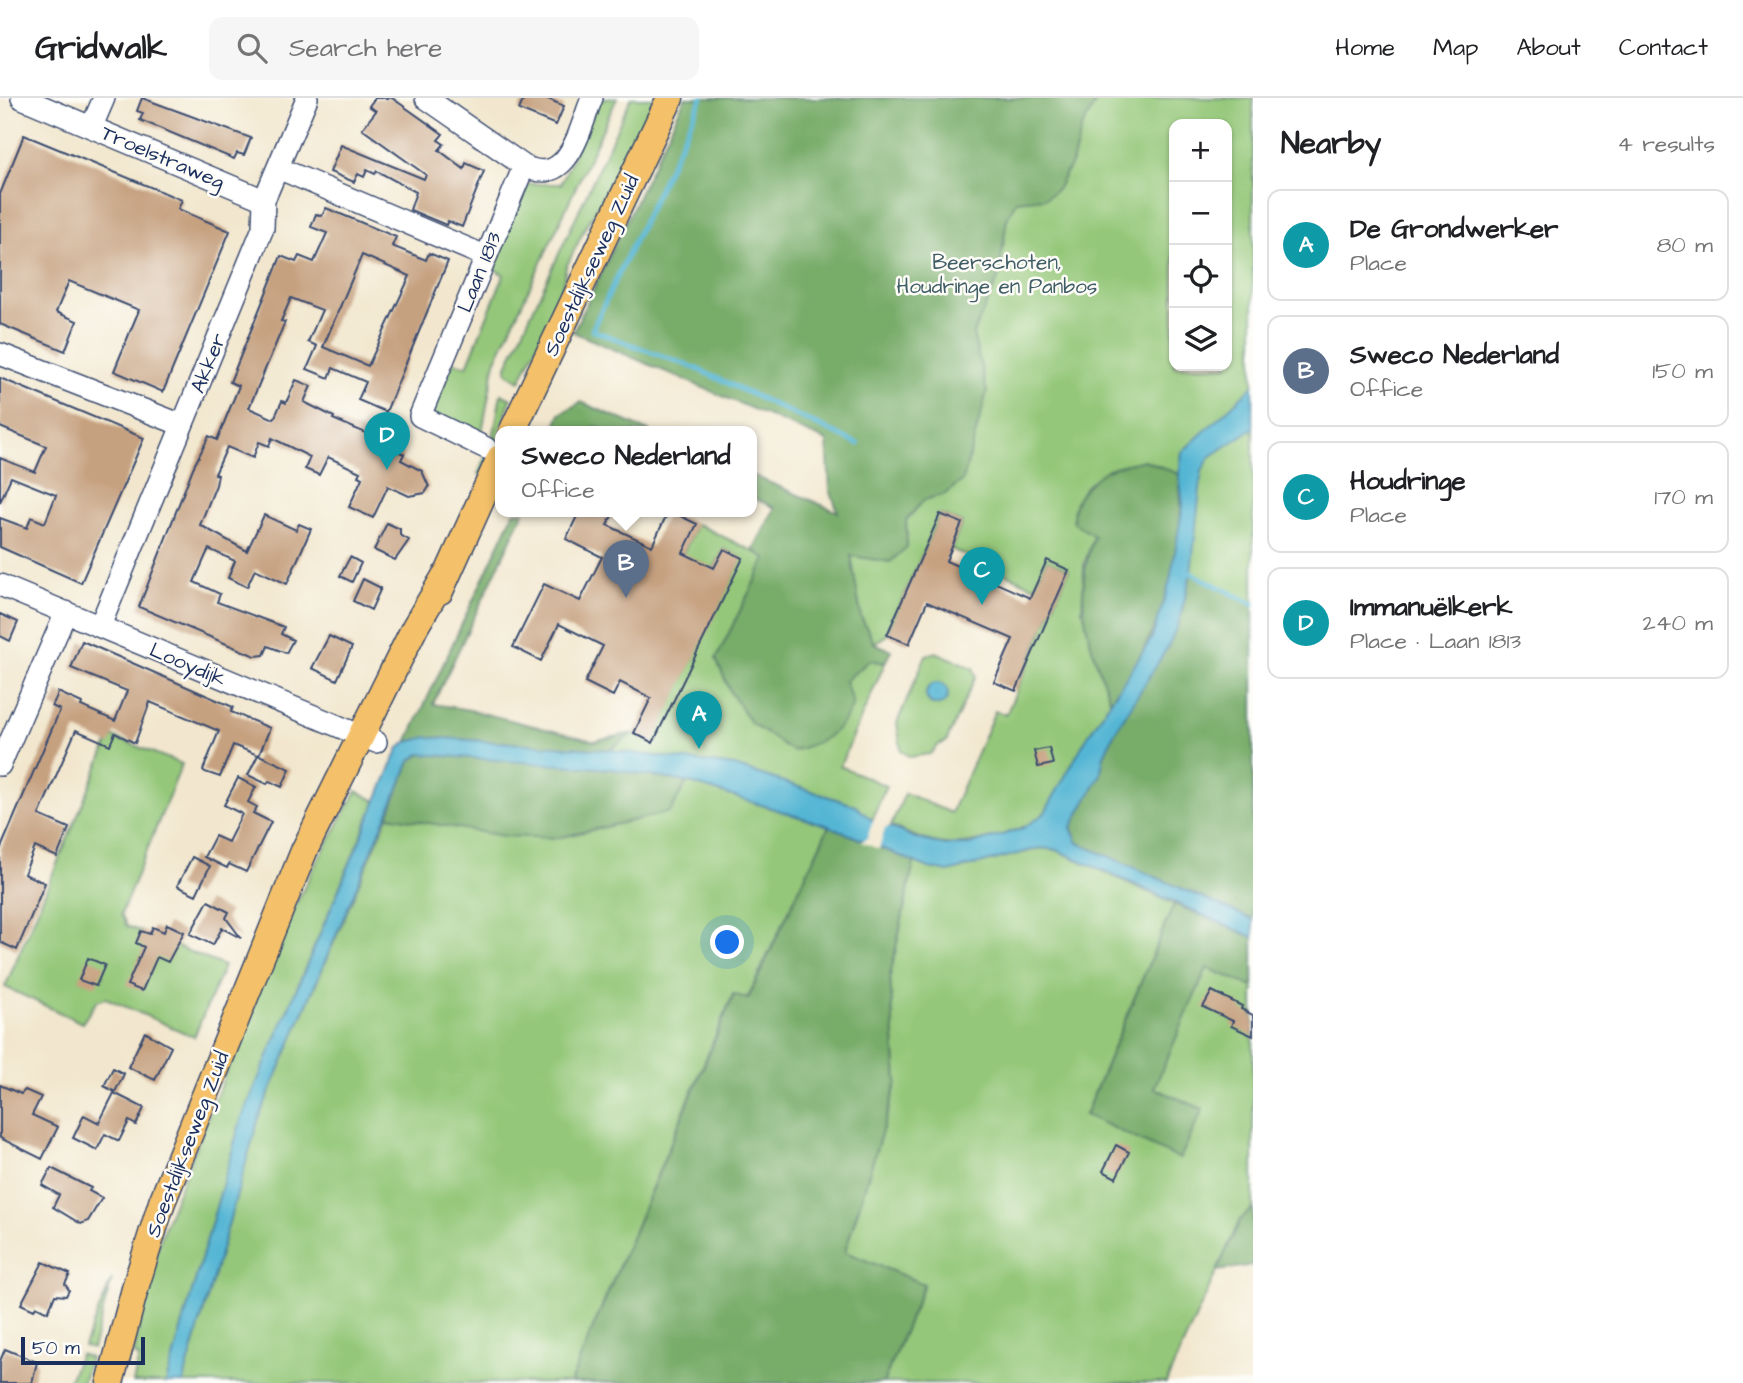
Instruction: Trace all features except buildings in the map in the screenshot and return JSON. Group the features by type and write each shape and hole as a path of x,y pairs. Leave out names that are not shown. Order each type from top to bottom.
{"main road":[{"name":"Soestdijkseweg Zuid","path":"515,426 670,98"},
{"name":"Soestdijkseweg Zuid","path":"113,1378 136,1285 162,1202 274,927 356,785 369,739 446,576 493,453"}],"street":[{"name":"Troelstraweg","path":"22,98 264,201"},
{"path":"92,127 104,98"},
{"name":"Akker","path":"100,626 263,228 264,201 307,98"},
{"path":"426,98 524,166 537,172 553,171 564,164 592,98"},
{"name":"Laan 1813","path":"493,453 420,416 524,166"},
{"path":"278,168 485,256"},
{"path":"0,354 182,425"},
{"name":"Looydijk","path":"0,585 369,739"},
{"path":"0,765 66,612"}],"green space":[{"path":"598,98 617,98 495,362 481,438 429,412 453,362 467,366 504,275 489,266 528,184 561,184"},
{"path":"631,98 657,98 628,158 587,224 566,267 560,299 520,381 507,373 507,366"},
{"path":"685,98 1098,98 1082,127 1073,160 1058,188 1046,198 1016,201 1007,219 998,279 973,334 987,392 963,480 945,494 924,500 906,520 907,547 890,562 851,556 861,617 874,643 891,650 885,663 870,660 845,681 853,704 843,723 821,741 792,751 751,723 731,693 716,659 766,558 753,550 775,508 757,499 757,477 838,512 830,490 827,441 573,332"},
{"name":"Beerschoten, Houdringe en Panbos","path":"714,98 1253,98 1253,894 1107,706 1063,788 1045,812 1028,825 962,844 937,843 891,826 905,793 951,813 995,711 1006,715 1069,570 1047,560 1035,587 951,549 962,523 940,514 887,635 874,643 861,617 851,556 907,547 906,520 924,500 945,494","holes":["1094,535 1082,612 1084,565"]},
{"path":"501,394 511,399 502,426 495,426"},
{"path":"581,402 637,426 555,426 560,414"},
{"path":"495,427 495,445 484,476 478,474"},
{"path":"1144,460 1179,474 1181,503 1175,564 1167,593 1143,650 1110,700 1089,638 1083,600 1087,559 1094,536 1074,523 1074,507 1081,492 1107,470"},
{"path":"512,517 522,517 433,704 470,710 594,741 634,733 609,750 428,737 407,742"},
{"path":"697,524 767,558 716,659 847,690 844,681 870,660 885,663 840,766 886,786 872,820 854,805 734,766 609,750 634,733 652,743 742,558 724,549 714,568 672,576"},
{"path":"1191,573 1253,604 1253,920 1078,843 1071,828 1100,776 1104,755 1115,732 1179,621"},
{"path":"936,652 973,668 976,676 946,742 938,745 930,754 910,757 901,750 897,723 926,655"},
{"path":"111,736 182,764 121,914 127,926 224,966 194,1037 106,998 97,1001 82,1023 5,987"},
{"path":"425,752 612,769 687,782 670,812 557,838 504,836 388,816 410,761"},
{"path":"687,782 829,826 747,999 733,994 570,1383 183,1383 259,1117 388,816 468,828 670,812"},
{"path":"357,791 376,801 241,1120 166,1383 133,1383 139,1357 134,1355 144,1291 166,1222 278,942 315,865"},
{"path":"829,826 914,862 890,976 897,1082 845,1252 924,1284 883,1383 570,1383 734,994 748,999"},
{"path":"1041,848 1057,850 1174,904 1085,1115 1203,1109 1153,1089 1207,967 1253,987 1253,1208 1240,1220 1166,1383 883,1383 924,1284 845,1252 897,1082 890,976 914,862 948,872"},
{"path":"1174,904 1253,937 1253,987 1207,968 1154,1088 1203,1109 1180,1159 1085,1115"},
{"path":"1253,1208 1253,1265 1217,1271 1240,1220"},
{"path":"112,1279 92,1349 84,1346"},
{"path":"80,1354 90,1358 82,1383 68,1383"}],"water":[{"path":"1253,386 1253,428 1210,457 1202,471 1191,573 1179,621 1169,645 1115,732 1104,755 1100,776 1071,828 1078,843 1253,920 1253,937 1057,850 1040,848 948,872 929,868 829,826 687,782 612,769 420,754 410,761 259,1117 183,1383 166,1383 241,1120 399,748 407,742 428,737 609,750 734,766 854,805 872,820 918,839 943,845 969,845 1021,829 1044,814 1086,739 1152,638 1170,581 1183,505 1179,474 1182,452"},
{"path":"937,683 945,686 948,694 945,702 937,705 929,702 926,694 929,686"}],"pier":[{"path":"874,818 891,825 885,829 879,849 861,842 867,838"}],"waterway":[{"path":"702,98 592,330 695,368 858,444"},
{"path":"1191,573 1253,604"}],"place":[{"name":"Immanuëlkerk","path":"387,470"},
{"name":"Sweco Nederland","path":"626,598"},
{"name":"Houdringe","path":"982,605"},
{"name":"De Grondwerker","path":"699,749"}]}
